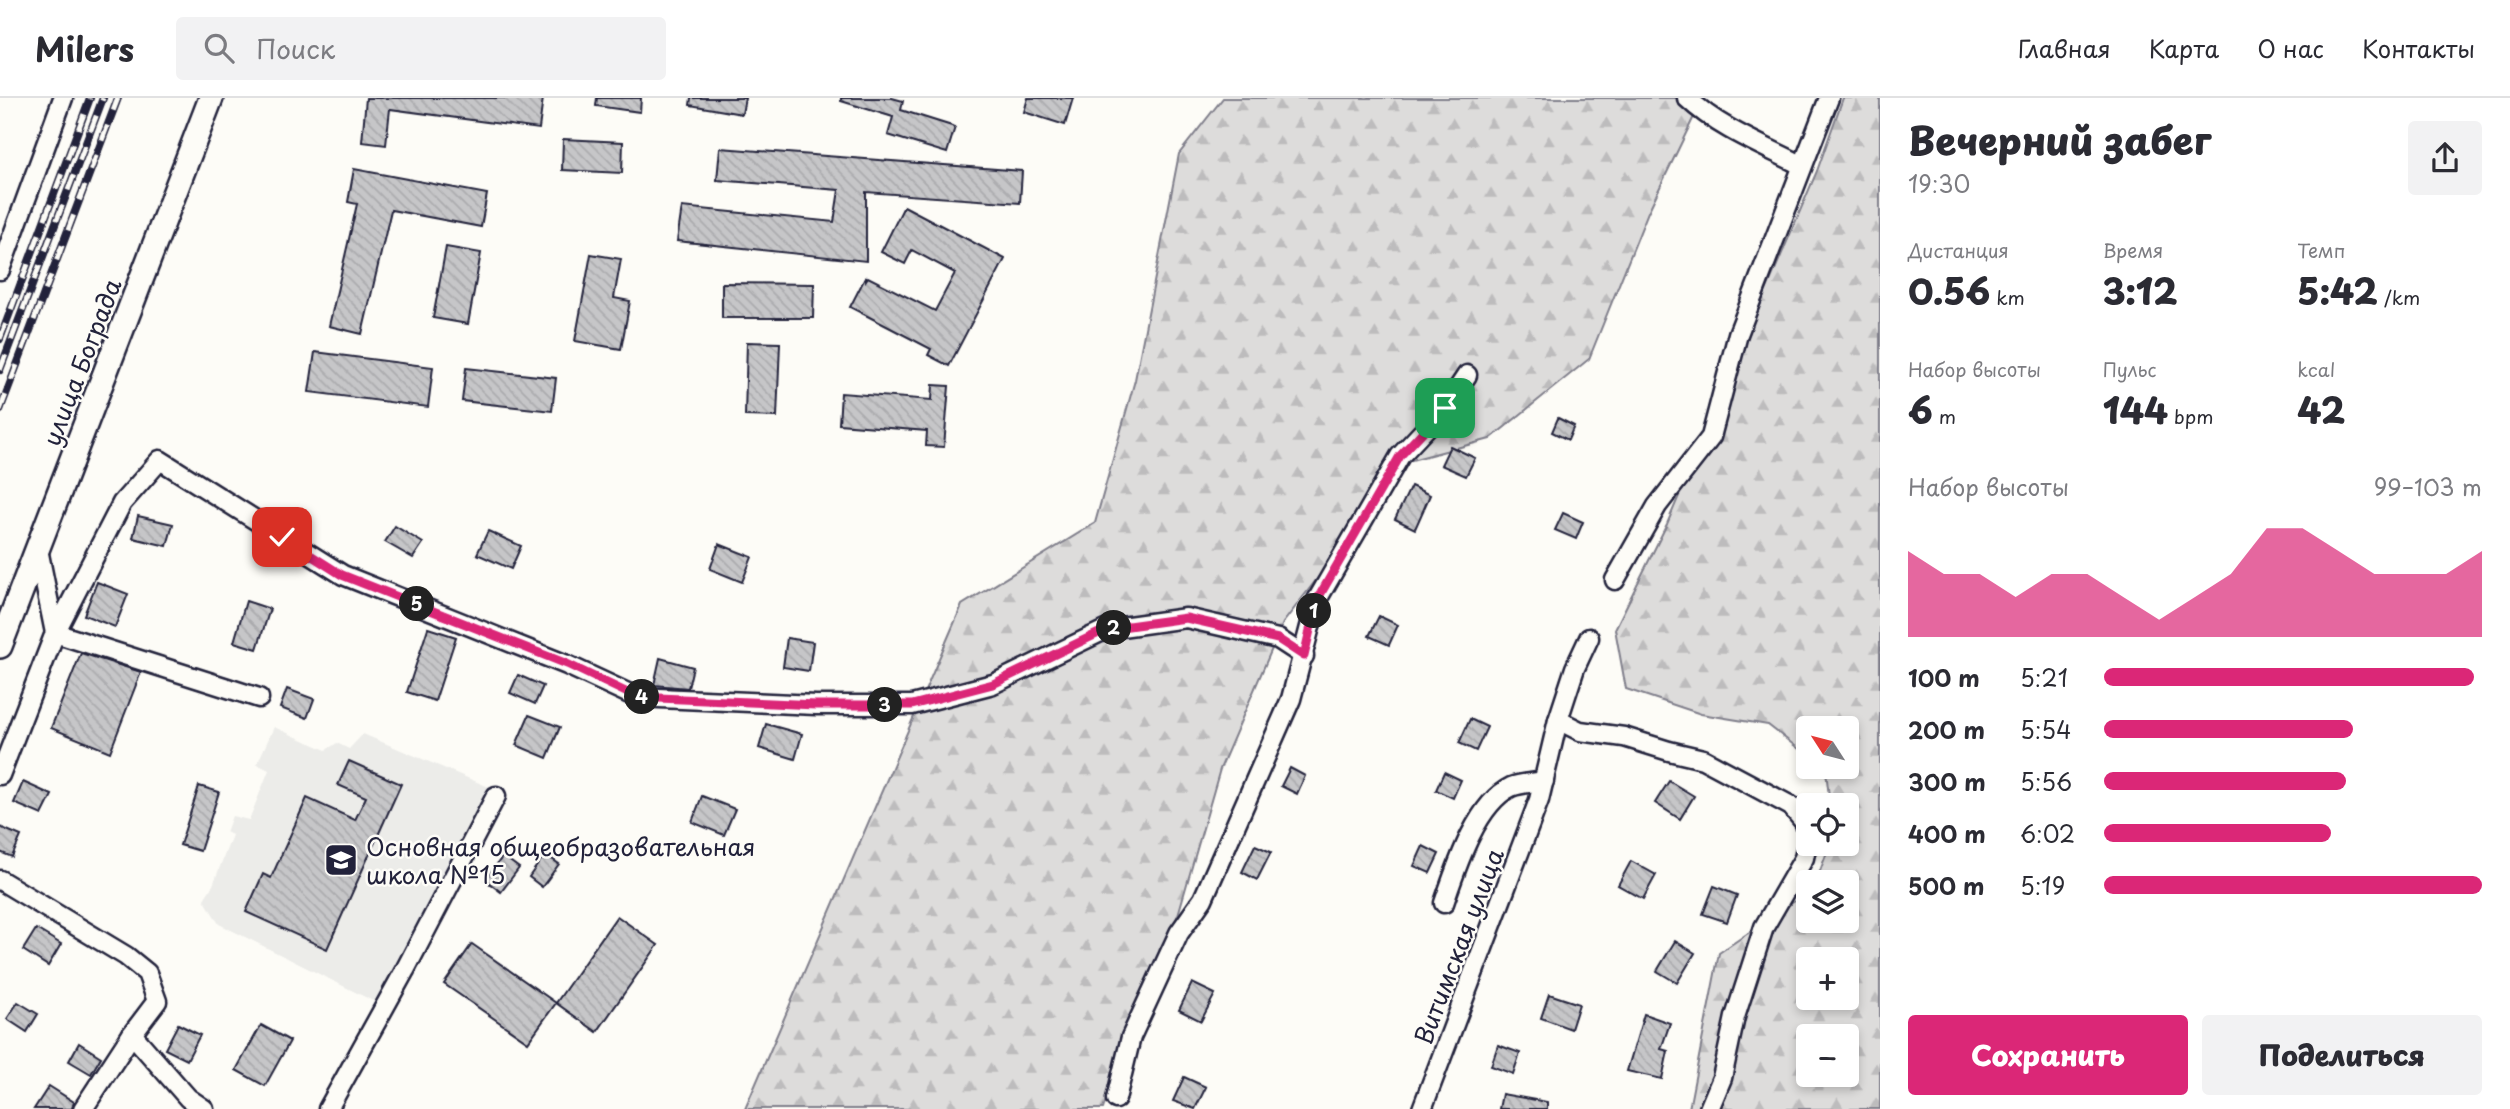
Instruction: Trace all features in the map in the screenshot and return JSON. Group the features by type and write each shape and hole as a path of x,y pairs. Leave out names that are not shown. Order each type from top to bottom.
{"main road":[{"name":"улица Бограда","path":"0,646 211,98"}],"street":[{"path":"0,270 63,98"},
{"path":"1687,98 1734,132 1801,166"},
{"path":"1615,580 1657,506 1710,437 1738,334 1829,98"},
{"path":"1116,1099 1131,1037 1179,933 1203,899 1291,699 1317,600 1400,456 1445,408 1467,375"},
{"path":"0,775 55,633 122,503 160,460 342,575 567,664 636,697 816,705 912,705 993,684 1107,629 1186,618 1278,639 1304,656"},
{"path":"38,549 55,633"},
{"path":"55,633 259,698"},
{"name":"Витимская улица","path":"1422,1109 1539,800 1558,720 1589,638"},
{"path":"1558,720 1580,731 1624,737 1703,759 1791,806 1796,812"},
{"path":"1444,903 1465,843 1493,801 1512,787 1544,782"},
{"path":"328,1109 405,970 496,796"},
{"path":"1709,1109 1722,1078 1735,1017 1764,927 1804,856"},
{"path":"0,880 126,956 147,973 157,1001 83,1109"},
{"path":"132,1034 188,1098 204,1109"}],"shaded area":[{"name":"Основная общеобразовательная школа №15","path":"274,727 326,750 337,743 349,749 363,734 496,790 381,1005 219,924 204,899 213,885 232,835 226,832 232,816 249,820 269,770 257,764"}],"green space":[{"path":"1223,98 1703,98 1648,212 1589,359 1490,439 1408,461 1283,623 1220,769 1178,915 1129,1031 1103,1109 745,1109 962,605 1095,523 1135,380 1179,154"},
{"path":"1843,98 1880,98 1880,1109 1689,1109 1719,953 1796,900 1796,933 1859,933 1859,870 1820,870 1826,856 1859,856 1859,793 1829,793 1827,779 1859,779 1859,716 1796,716 1796,747 1768,725 1701,714 1626,689 1615,629 1667,524 1817,171"}],"building":[{"path":"366,98 543,98 539,129 390,109 386,145 362,142"},
{"path":"597,98 641,98 640,112 596,106"},
{"path":"691,98 745,98 742,114 690,105"},
{"path":"841,98 892,98 903,101 901,110 955,127 947,153 888,135 893,117 841,101"},
{"path":"1028,98 1073,98 1065,125 1024,112"},
{"path":"563,139 623,142 622,173 562,170"},
{"path":"720,148 1022,171 1020,203 866,192 866,261 677,241 682,207 834,222 839,190 717,180"},
{"path":"354,169 487,194 481,227 391,210 362,334 329,326 357,204 348,202"},
{"path":"904,206 1005,259 949,366 928,355 931,349 850,307 866,276 866,280 868,277 935,311 955,273 912,250 905,264 881,252"},
{"path":"446,247 481,253 468,324 433,318"},
{"path":"591,254 621,259 614,298 630,301 621,349 575,341"},
{"path":"722,283 814,284 813,318 722,318"},
{"path":"747,342 780,343 777,417 745,416"},
{"path":"315,352 433,367 428,407 309,392"},
{"path":"466,368 556,378 552,411 462,401"},
{"path":"933,385 949,386 944,447 926,446 927,431 839,424 841,393 932,400"},
{"path":"1558,418 1574,426 1568,440 1552,432"},
{"path":"1450,446 1475,458 1466,476 1441,465"},
{"path":"1411,486 1430,495 1415,529 1395,519"},
{"path":"1563,513 1583,522 1576,539 1555,530"},
{"path":"138,516 173,524 167,546 133,538"},
{"path":"395,526 423,543 413,558 385,542"},
{"path":"488,531 521,546 511,569 477,554"},
{"path":"719,544 752,557 742,582 710,569"},
{"path":"97,582 128,594 115,627 84,615"},
{"path":"246,601 270,609 257,649 234,642"},
{"path":"1379,616 1398,625 1389,645 1369,636"},
{"path":"428,628 456,637 435,701 407,692"},
{"path":"787,638 813,642 809,671 783,667"},
{"path":"81,653 141,672 110,752 51,728"},
{"path":"660,658 693,667 688,688 654,685"},
{"path":"518,675 543,686 535,704 510,693"},
{"path":"287,689 314,699 307,718 280,708"},
{"path":"529,715 560,727 547,758 516,745"},
{"path":"1470,719 1487,727 1476,751 1459,743"},
{"path":"766,724 802,734 795,759 759,748"},
{"path":"349,761 401,784 327,949 246,912 263,874 271,878 307,798 355,820 366,797 338,785"},
{"path":"1290,768 1305,776 1297,794 1281,786"},
{"path":"1444,772 1461,780 1453,798 1436,790"},
{"path":"1669,781 1694,796 1680,819 1655,803"},
{"path":"23,782 52,795 42,815 14,803"},
{"path":"199,786 219,792 200,851 180,845"},
{"path":"702,796 735,809 724,835 692,822"},
{"path":"0,827 21,836 12,857 0,852"},
{"path":"1255,845 1271,852 1257,880 1242,872"},
{"path":"1423,846 1439,854 1430,873 1414,866"},
{"path":"545,854 559,864 542,887 529,877"},
{"path":"503,856 519,868 501,892 485,880"},
{"path":"1631,861 1656,875 1643,899 1618,885"},
{"path":"1714,886 1737,895 1727,922 1703,914"},
{"path":"617,916 658,945 597,1032 556,1003"},
{"path":"36,929 61,944 48,966 23,950"},
{"path":"1675,941 1695,953 1677,983 1657,971"},
{"path":"472,944 556,1003 528,1042 444,984"},
{"path":"1192,983 1215,994 1201,1021 1179,1010"},
{"path":"1549,994 1579,1004 1571,1029 1541,1018"},
{"path":"18,1002 38,1014 27,1032 7,1019"},
{"path":"1644,1014 1670,1023 1661,1049 1668,1051 1662,1079 1627,1071"},
{"path":"178,1024 200,1035 187,1060 165,1049"},
{"path":"261,1025 290,1041 265,1086 236,1070"},
{"path":"79,1043 101,1057 91,1074 69,1061"},
{"path":"1498,1045 1520,1053 1513,1074 1491,1066"},
{"path":"1184,1077 1206,1087 1195,1109 1173,1101"},
{"path":"49,1086 74,1102 72,1109 34,1109"},
{"path":"1502,1094 1547,1102 1547,1109 1499,1109"}],"railway":[{"path":"0,339 90,98"},
{"path":"0,370 103,98"},
{"path":"0,410 118,98"}],"place":[{"name":"Основная общеобразовательная школа №15","path":"341,860"}],"route":[{"path":"282,537 342,575 567,664 636,697 816,705 912,705 993,684 1107,629 1186,618 1278,639 1304,656 1317,600 1400,456 1445,408"}]}
